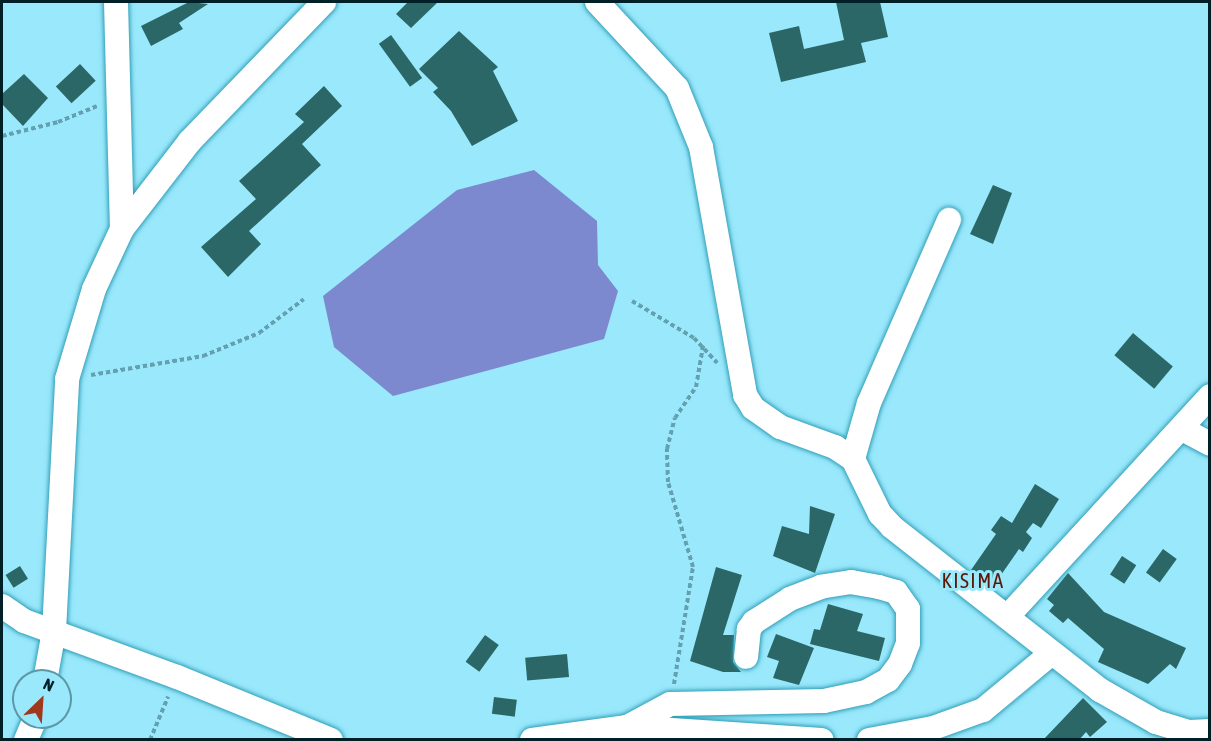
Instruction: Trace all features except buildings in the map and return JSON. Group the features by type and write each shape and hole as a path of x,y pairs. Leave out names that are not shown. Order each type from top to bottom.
{"street":[{"path":"116,2 122,229"},
{"path":"47,669 54,631 67,379 94,289 122,229 190,141 324,2"},
{"path":"597,2 677,88 701,147 745,394 753,408 780,427 836,447 853,459 880,514 892,527 1154,731 1209,731"},
{"path":"853,459 869,402 949,220"},
{"path":"1007,617 1056,559 1182,429 1209,396"},
{"path":"1182,429 1209,444"},
{"path":"627,727 670,704 824,701 866,692 888,680 900,664 908,643 908,609 896,592 879,587 851,582 821,587 790,599 754,622 749,629 746,657"},
{"path":"2,606 24,621 177,677 332,740"},
{"path":"869,740 933,728 982,710 1052,653"},
{"path":"532,740 627,727 822,740"}],"path":[{"path":"2,136 58,122 120,96"},
{"path":"67,379 203,356 259,333 304,299"},
{"path":"632,301 703,346 745,394"},
{"path":"670,704 693,567 668,482 667,449 675,418 696,387 703,346"},
{"path":"150,740 177,677"}],"water":[{"path":"534,170 597,221 598,265 618,291 604,339 393,396 334,347 323,296 457,190"}],"district":[{"name":"KISIMA","path":"973,580"}]}
